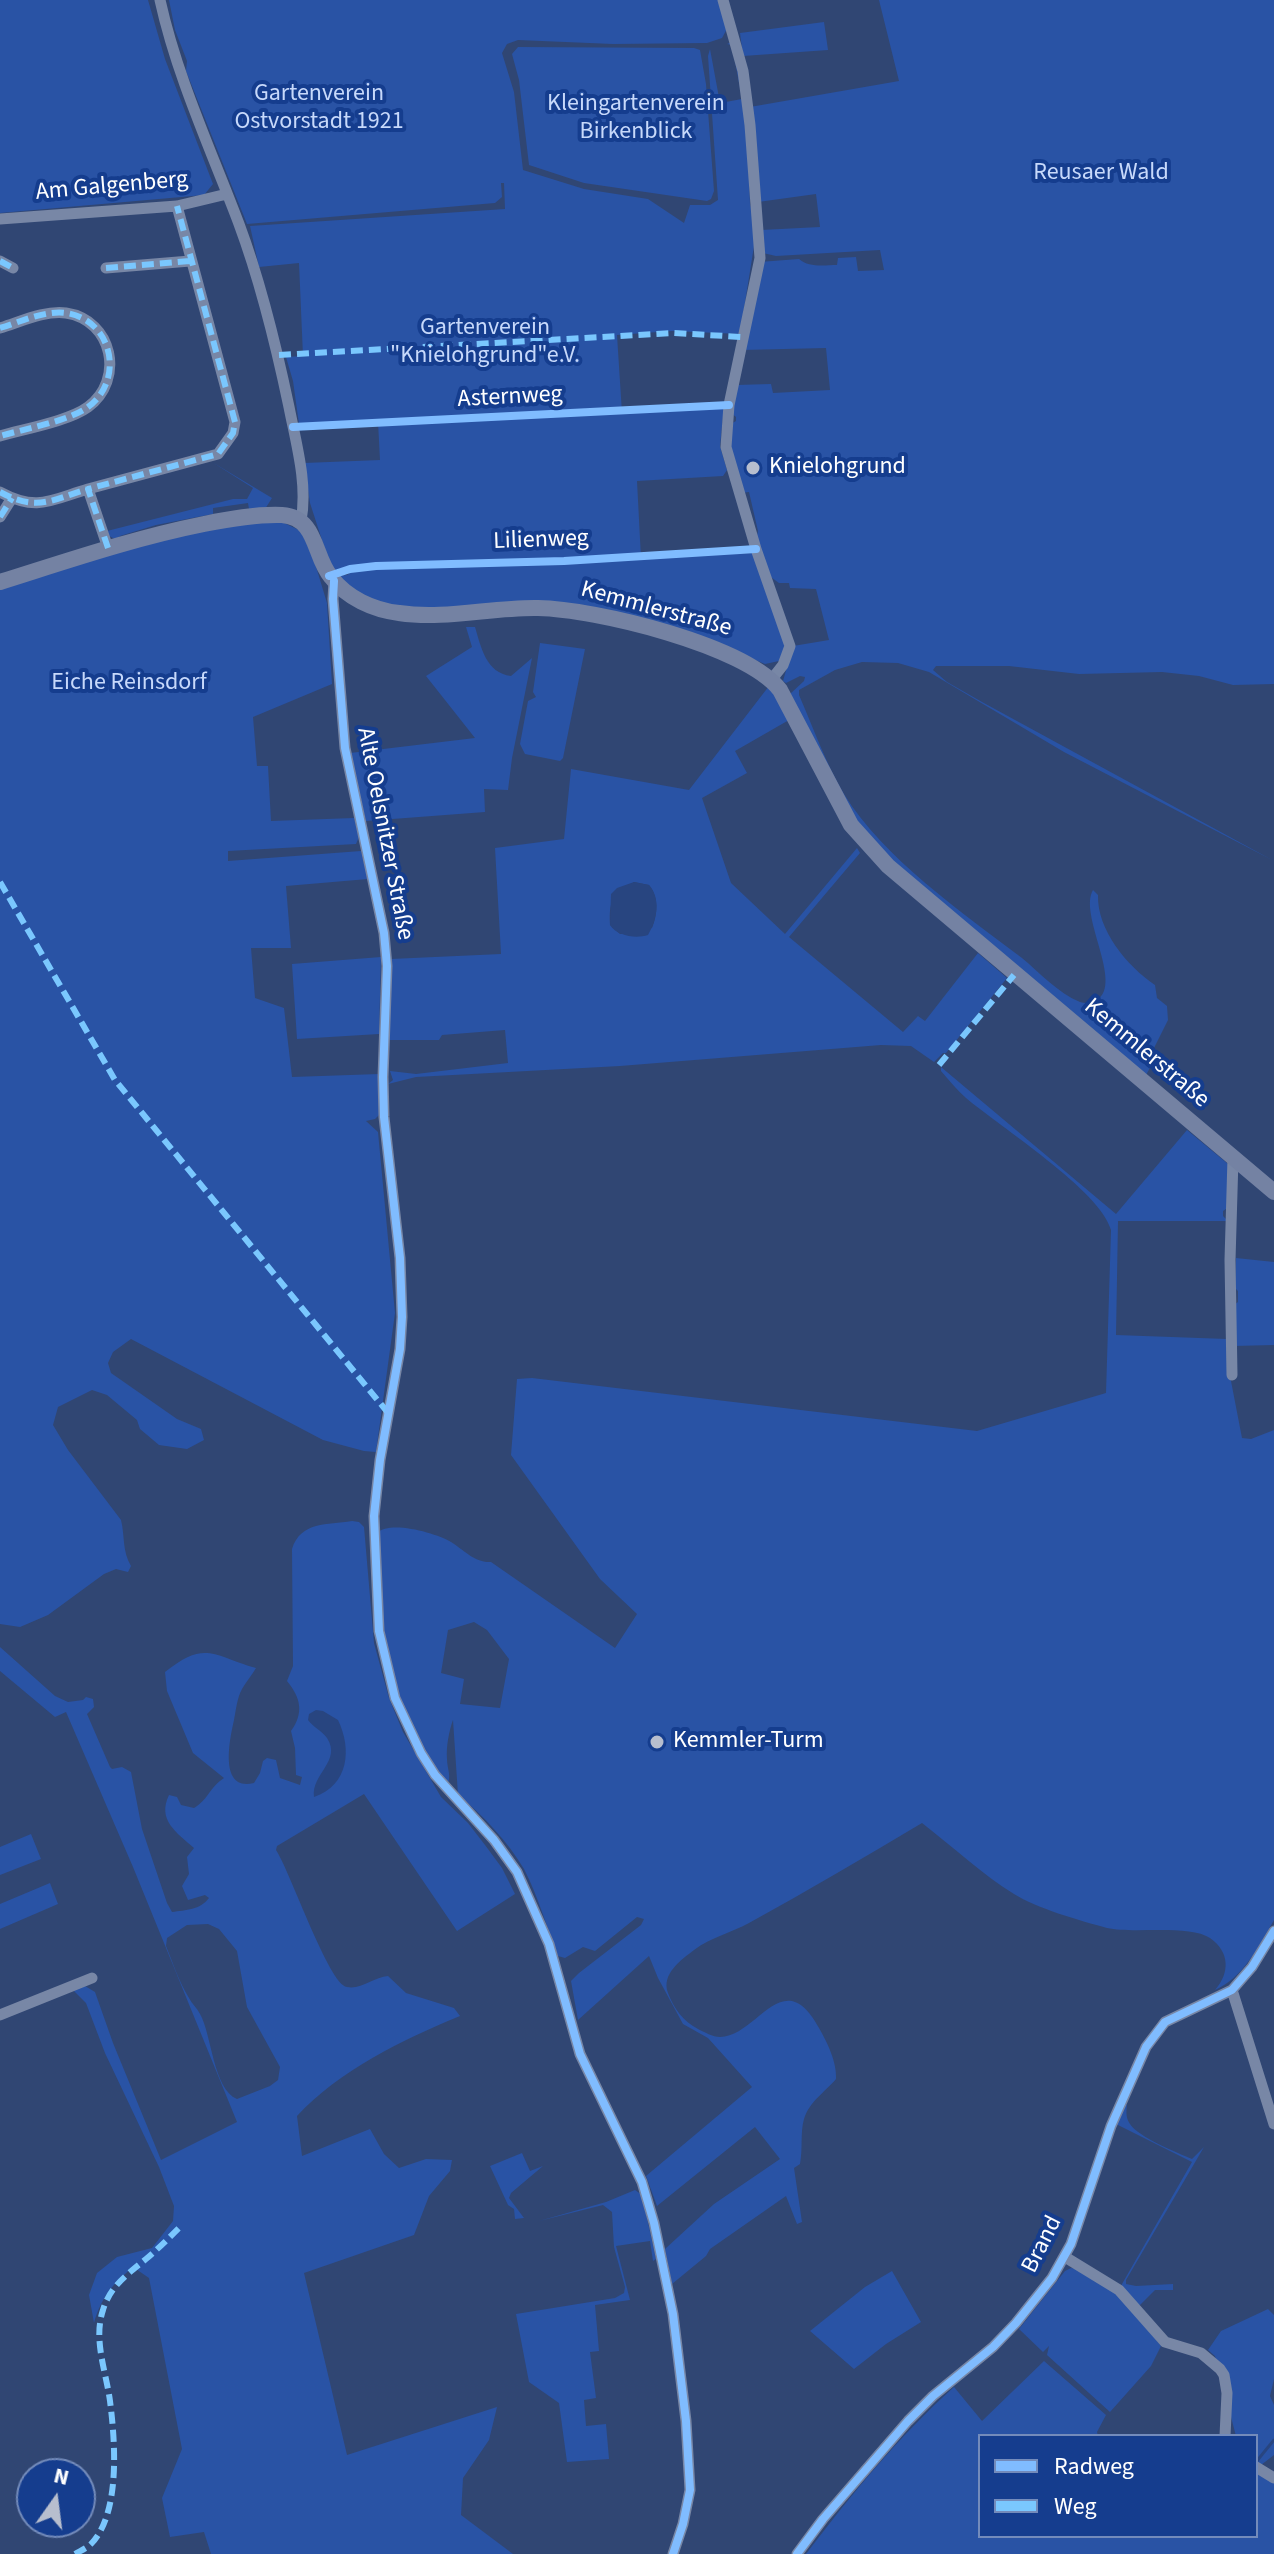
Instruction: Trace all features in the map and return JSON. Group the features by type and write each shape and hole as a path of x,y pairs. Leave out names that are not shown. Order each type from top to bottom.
{"street":[{"path":"0,582 166,531 250,517 286,515 301,521 304,503 298,449 279,355 247,249 175,59 160,0"},
{"path":"723,0 743,71 760,258 729,405 726,447 753,539 790,646 783,665 772,679"},
{"name":"Am Galgenberg","path":"0,219 177,206 227,194"},
{"path":"0,492 35,505 218,454 233,433 233,412 177,206"},
{"path":"0,261 13,268"},
{"path":"106,268 190,261"},
{"path":"0,328 53,313 67,313 92,324 101,334 110,358 110,372 103,392 88,408 0,436"},
{"path":"88,489 108,548"},
{"path":"0,517 12,498"},
{"name":"Kemmlerstraße","path":"301,521 312,533 322,562 334,581 367,605 400,613 536,608 595,615 716,649 755,667 772,679 787,701 836,800 869,847 1014,975 1274,1192"},
{"name":"Alte Oelsnitzer Straße","path":"334,581 345,748 384,933 387,966 384,1117 397,1217 402,1317 396,1378 375,1493 379,1631 395,1698 408,1729 435,1775 477,1820 517,1872 549,1944 580,2054 633,2159 654,2223 680,2363 690,2472 690,2490 683,2524 673,2554"},
{"path":"1232,1375 1230,1260 1233,1158"},
{"name":"Brand","path":"797,2554 823,2519 908,2421 933,2396 993,2347 1052,2278 1065,2257 1111,2126 1146,2047 1165,2022 1232,1990 1252,1967 1274,1931"},
{"path":"0,2015 92,1978"},
{"path":"1232,1990 1274,2124"},
{"name":"Brand","path":"1065,2257 1119,2290 1165,2342 1201,2353 1220,2369 1227,2393 1225,2434"}],"green space":[{"name":"Gartenverein Ostvorstadt 1921","path":"0,0 148,0 165,59 213,184 204,195 0,213"},
{"name":"Gartenverein \"Knielohgrund\"e.V.","path":"169,0 720,0 728,27 722,38 707,43 613,44 518,40 507,44 502,53 514,92 523,170 584,189 648,199 684,223 690,205 710,205 718,200 708,56 710,49 720,103 742,99 732,45 727,44 732,42 747,119 754,246 740,334 672,331 617,335 622,413 724,407 720,446 727,470 723,476 637,481 641,558 753,553 784,643 785,649 779,661 765,664 716,644 584,607 526,605 402,610 366,598 344,583 337,576 353,571 351,566 332,571 310,503 304,463 380,460 378,422 299,424 286,357 303,356 299,263 259,267 250,226 505,209 504,183 501,183 502,197 495,203 247,224 186,71 187,61 175,30"},
{"name":"Reusaer Wald","path":"879,0 1274,0 1274,684 1233,685 1199,676 1162,672 1079,674 1009,666 936,666 933,670 982,702 1274,861 1064,752 929,672 898,663 862,662 835,670 799,690 837,782 860,818 880,840 950,903 1057,988 1084,1003 1097,1000 1104,991 1106,979 1091,915 1093,890 1098,895 1108,934 1134,968 1155,985 1157,998 1167,1006 1168,1020 1152,1052 1151,1066 1146,1075 909,879 853,821 790,694 805,677 800,676 786,683 783,681 793,646 829,640 816,589 790,588 789,583 779,583 768,575 756,541 758,531 749,492 741,493 730,461 729,425 736,421 731,413 736,385 771,384 773,393 830,390 826,348 742,350 759,262 799,259 812,265 837,265 838,258 856,257 858,271 884,270 880,250 776,256 763,253 761,230 820,227 816,194 758,202 750,107 899,81"},
{"path":"824,22 828,50 743,56 740,33"},
{"name":"Kleingartenverein Birkenblick","path":"518,47 700,50 706,84 714,191 711,199 707,201 584,183 529,165 519,80 512,54"},
{"path":"212,462 272,498 265,509 249,509 248,503 213,508 213,514 156,525 120,536 117,540 109,536 107,531 233,499 247,499 253,488"},
{"name":"Eiche Reinsdorf","path":"282,522 301,531 314,560 327,603 332,684 253,717 257,766 268,766 271,821 354,818 359,837 356,844 228,851 228,861 361,851 368,879 286,886 291,948 251,948 255,998 284,1008 292,1077 379,1074 381,1113 375,1119 366,1121 378,1132 395,1313 376,1452 323,1440 131,1339 113,1352 108,1363 111,1373 177,1419 201,1429 204,1440 187,1449 159,1445 140,1429 137,1420 107,1395 92,1390 58,1407 53,1425 121,1520 131,1566 128,1572 116,1569 104,1574 48,1615 20,1627 0,1624 0,589 162,538 224,525"},
{"path":"466,627 475,627 486,658 503,674 511,676 532,658 508,790 484,789 485,812 366,821 350,753 475,738 426,676 472,647"},
{"path":"540,643 585,649 560,761 525,754 520,744 528,701 536,697 533,692"},
{"path":"769,686 789,720 735,751 747,773 702,798 731,883 785,934 857,848 860,853 789,937 903,1032 918,1016 925,1021 978,953 1007,978 946,1053 934,1062 911,1046 881,1045 620,1066 416,1077 388,1084 393,1080 390,1071 416,1074 508,1063 505,1030 442,1035 439,1040 388,1040 391,959 501,954 495,848 564,839 571,769 689,790","holes":["634,882 649,885 655,895 656,906 652,928 620,934 610,925 613,900"]},
{"path":"381,957 379,1034 297,1039 292,964"},
{"path":"941,1067 1116,1214 1187,1130 1228,1164 1229,1207 1223,1211 1223,1216 1228,1221 1118,1221 1116,1335 1227,1339 1228,1377 1242,1438 1251,1439 1274,1430 1274,1920 1242,1969 1215,1990 1223,1977 1226,1963 1221,1950 1210,1938 1189,1931 1118,1930 1046,1909 1002,1886 922,1823 749,1923 714,1938 678,1963 667,1980 670,1999 683,2018 698,2029 720,2037 734,2034 770,2007 794,2001 806,2009 822,2034 833,2059 836,2079 813,2102 804,2119 800,2164 794,2168 802,2222 797,2224 786,2196 710,2249 706,2256 672,2284 665,2249 714,2204 780,2159 755,2127 657,2206 646,2176 752,2087 708,2038 683,2024 658,1978 649,1956 578,2020 571,1981 641,1925 644,1919 637,1917 595,1951 583,1947 565,1958 558,1956 524,1869 494,1829 458,1795 453,1720 447,1744 447,1786 418,1746 404,1715 385,1639 377,1533 383,1529 402,1528 444,1538 475,1558 491,1562 615,1648 637,1614 600,1579 511,1455 517,1379 532,1378 977,1431 1106,1393 1111,1230 1103,1214 1069,1178 966,1098 941,1071","holes":["474,1622 487,1630 509,1659 500,1708 460,1704 464,1679 441,1673 448,1630"]},
{"path":"1236,1258 1274,1262 1274,1345 1233,1346 1234,1305 1238,1302"},
{"path":"352,1521 364,1527 374,1643 389,1698 403,1732 441,1797 485,1845 502,1868 515,1894 457,1931 364,1794 277,1846 276,1850 320,1948 339,1981 352,1987 388,1976 406,1993 454,2008 460,2016 416,2035 352,2070 297,2116 302,2156 370,2129 384,2154 399,2168 426,2159 452,2160 450,2171 429,2196 414,2235 304,2273 347,2455 497,2407 489,2440 463,2478 461,2515 513,2554 211,2554 204,2532 170,2537 162,2498 182,2449 149,2278 133,2267 109,2292 94,2323 89,2295 97,2273 117,2257 152,2248 173,2221 174,2206 105,2053 86,2003 72,1989 85,1986 95,1992 161,2160 237,2122 66,1712 55,1717 0,1671 0,1647 55,1696 68,1702 86,1697 93,1699 94,1707 87,1714 110,1767 122,1767 131,1772 142,1829 167,1903 172,1912 197,1907 209,1898 205,1895 188,1900 182,1886 189,1874 187,1857 194,1848 170,1825 165,1812 166,1804 169,1795 177,1797 181,1805 194,1808 224,1778 193,1753 167,1691 165,1672 200,1653 218,1655 256,1668 238,1700 230,1739 231,1772 243,1784 254,1783 267,1758 276,1760 280,1778 300,1785 302,1777 296,1775 291,1731 298,1718 299,1706 287,1681 293,1666 292,1549 296,1540 308,1529","holes":["208,1924 219,1929 237,1951 247,2007 280,2067 278,2080 270,2086 237,2099 223,2084 204,2023 182,1986 166,1946 167,1938 187,1925"]},
{"path":"31,1834 41,1859 0,1875 0,1847"},
{"path":"50,1883 58,1904 0,1929 0,1904"},
{"path":"1124,2104 1127,2105 1130,2124 1149,2139 1192,2159 1204,2147 1126,2280 1126,2284 1136,2286 1173,2284 1173,2290 1155,2290 1139,2306 1121,2287 1122,2284 1192,2162 1116,2124"},
{"path":"522,2153 530,2171 543,2166 511,2193 509,2198 524,2218 515,2219 514,2209 508,2205 490,2166"},
{"path":"635,2190 642,2195 656,2259 653,2261 650,2241 616,2246 630,2300 595,2305 599,2351 590,2352 596,2398 584,2400 586,2426 606,2424 609,2459 567,2462 559,2403 529,2382 516,2314 615,2298 624,2293 625,2287 614,2247 612,2212 603,2205 539,2221 606,2202"},
{"path":"1078,2269 1121,2295 1161,2346 1151,2366 1110,2412 1047,2355 1049,2346 1043,2352 1019,2329 1065,2271"},
{"path":"892,2271 921,2322 854,2369 810,2331 865,2287"},
{"path":"1268,2309 1274,2315 1274,2379 1270,2396 1274,2405 1274,2455 1261,2465 1258,2464 1258,2434 1235,2434 1215,2356 1208,2350 1221,2331"},
{"path":"1044,2361 1106,2415 1098,2434 978,2434 978,2538 1258,2538 1258,2470 1274,2482 1274,2554 806,2554 876,2467 954,2387 982,2421"}],"shaded area":[{"path":"634,882 649,885 655,896 654,923 648,935 622,934 610,925 611,894 617,888"},
{"path":"316,1710 338,1720 346,1754 341,1775 326,1791 314,1797 317,1781 331,1754 327,1738 308,1720 309,1714"}],"waterway":[{"path":"1258,2460 1274,2440"}],"marked path":[{"path":"108,548 88,489 218,454 233,433 235,422 177,206"},
{"path":"0,261 13,268"},
{"path":"106,268 190,261"},
{"path":"0,328 50,313 66,313 82,318 103,339 110,367 100,395 88,407 58,420 0,436"},
{"path":"279,355 674,333 742,337"},
{"path":"0,492 34,503 88,489"},
{"path":"0,517 12,498"},
{"path":"0,882 115,1080 389,1414"},
{"path":"939,1065 1014,975"},
{"path":"75,2554 91,2544 101,2531 112,2495 113,2435 99,2333 103,2310 120,2281 182,2225"}],"cycle path":[{"name":"Asternweg","path":"293,427 729,405"},
{"name":"Lilienweg","path":"329,576 350,569 376,566 564,561 756,549"},
{"path":"334,581 345,748 384,933 387,966 384,1117 400,1258 400,1349 380,1460 374,1516 379,1631 395,1698 421,1753 435,1775 494,1840 517,1872 549,1944 580,2054 642,2182 673,2314 686,2421 690,2490 673,2554"},
{"path":"797,2554 823,2519 908,2421 933,2396 993,2347 1052,2278 1071,2244 1111,2126 1146,2047 1165,2022 1232,1990 1252,1967 1274,1931"}],"place":[{"name":"Knielohgrund","path":"753,468"},
{"name":"Kemmler-Turm","path":"657,1742"}]}
